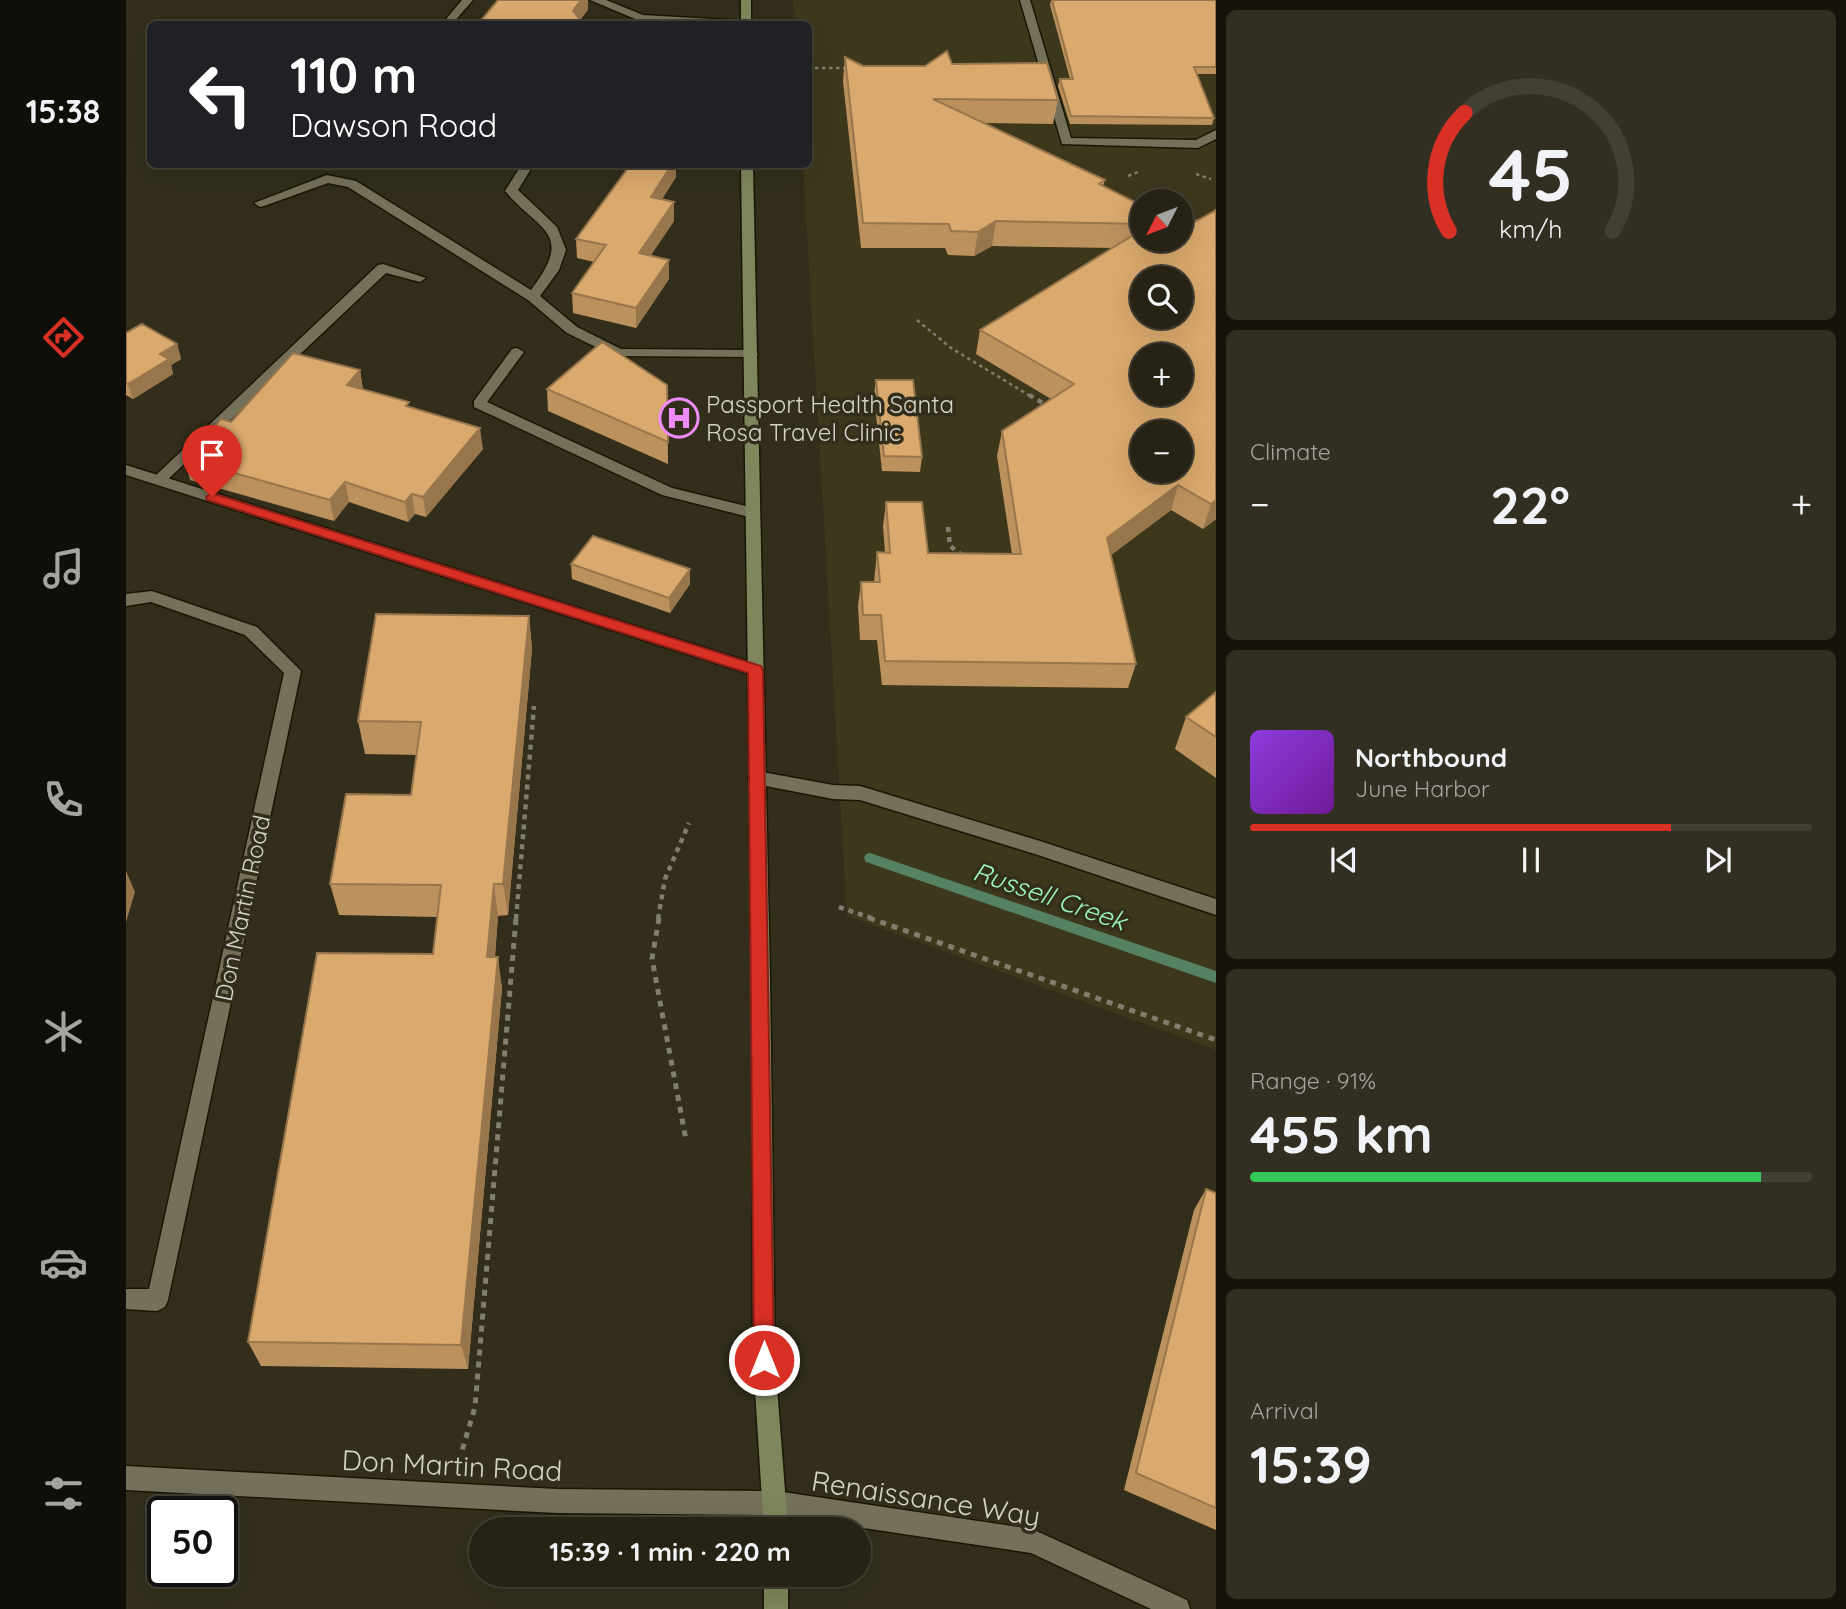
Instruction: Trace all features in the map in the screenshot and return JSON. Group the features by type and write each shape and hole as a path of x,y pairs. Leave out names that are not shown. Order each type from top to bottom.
{"main road":[{"path":"746,0 746,21"},
{"path":"747,168 764,1360 776,1517"},
{"path":"776,1587 776,1609"}],"street":[{"path":"449,21 468,0"},
{"path":"595,0 629,11 640,18 693,21"},
{"path":"1025,0 1066,141 1198,144 1216,134"},
{"path":"260,203 327,179 337,168"},
{"path":"525,168 511,191 542,219 558,238 558,258 533,298"},
{"path":"327,179 352,184 533,298 572,330 619,353 751,354"},
{"path":"159,480 383,268 420,278"},
{"path":"517,352 479,404 667,492 753,513"},
{"path":"126,470 756,670"},
{"name":"Don Martin Road","path":"126,600 152,596 251,631 293,671 158,1300 126,1298"},
{"path":"757,778 833,792 860,793 1040,848 1216,907"},
{"name":"Don Martin Road","path":"126,1478 557,1501 776,1503"},
{"name":"Renaissance Way","path":"776,1503 1032,1541 1178,1609"}],"path":[{"path":"812,68 850,68"},
{"path":"1128,176 1137,172 1149,172"},
{"path":"1187,173 1200,174 1210,179 1216,174"},
{"path":"1194,221 1213,222"},
{"path":"917,320 951,348 1055,410"},
{"path":"948,527 950,546 971,560"},
{"path":"449,1495 475,1407 534,706"},
{"path":"686,1140 652,959 665,879 689,823"},
{"path":"839,907 1216,1040"}],"shaded area":[{"path":"793,0 1216,0 1216,1050 847,916 803,168 812,168 812,21 795,21"}],"building":[{"path":"498,0 581,0 573,11 581,21 480,21"},
{"path":"1052,0 1216,0 1216,67 1194,67 1214,118 1071,116 1060,79 1073,79"},
{"path":"947,51 952,64 1047,63 1058,100 933,99 1105,180 1099,184 1130,200 1130,224 996,221 978,232 951,231 949,224 863,223 845,57 863,66 925,66"},
{"path":"628,168 669,168 651,197 674,202 639,253 669,260 636,308 572,293 606,245 576,239"},
{"path":"1216,210 1216,500 1211,504 1178,485 1107,538 1136,664 885,661 881,615 863,615 861,582 880,582 877,552 890,553 886,502 922,502 928,553 1021,554 1002,431 1074,384 980,330 1130,237 1130,252 1194,252 1194,222"},
{"path":"142,324 177,344 160,354 169,359 128,384 126,333"},
{"path":"602,342 667,385 668,442 547,389"},
{"path":"293,353 360,370 347,385 409,402 406,406 480,428 423,497 412,494 405,502 345,482 330,500 185,459 221,419 231,422"},
{"path":"876,380 913,380 922,457 884,456"},
{"path":"593,536 690,569 669,598 571,564"},
{"path":"376,614 529,616 503,884 494,884 487,957 498,957 461,1345 248,1342 317,953 433,954 441,885 330,884 346,794 411,795 421,722 358,721"},
{"path":"1216,692 1216,737 1186,717"},
{"path":"1206,1189 1216,1193 1216,1508 1136,1473"}],"waterway":[{"name":"Russell Creek","path":"870,858 1216,977"}],"place":[{"name":"Passport Health Santa Rosa Travel Clinic","path":"679,418"}],"route":[{"path":"212,497 756,670 764,1360"}]}
